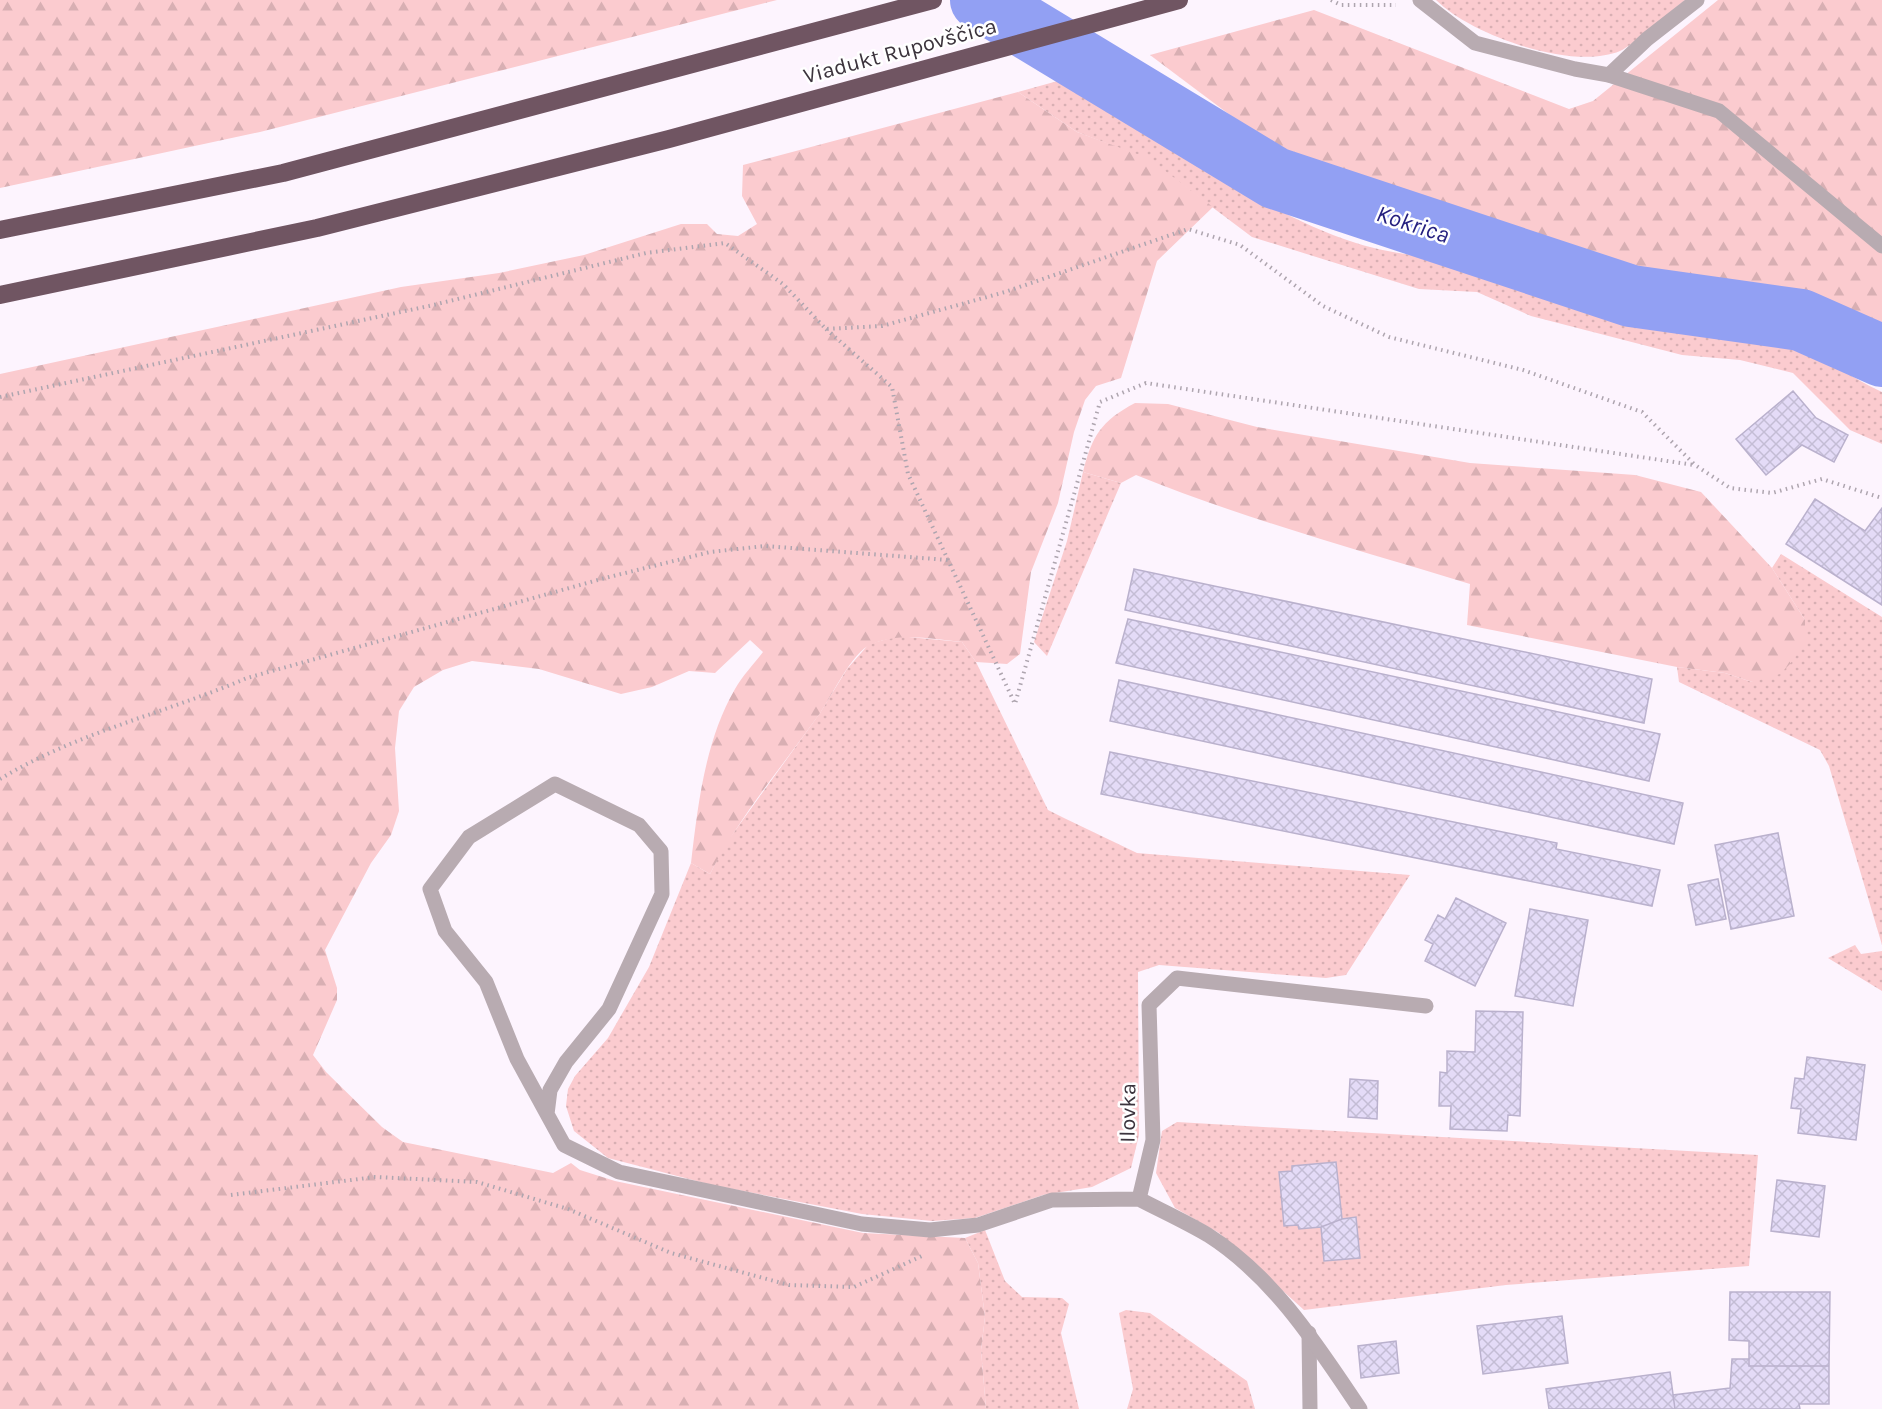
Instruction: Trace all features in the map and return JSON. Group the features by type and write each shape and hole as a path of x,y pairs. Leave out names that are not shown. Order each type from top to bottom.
{"highway":[{"name":"Viadukt Rupovščica","path":"0,230 283,172 602,90 933,0"},
{"name":"Viadukt Rupovščica","path":"0,295 317,228 669,139 1179,0"}],"street":[{"path":"1609,75 1647,39 1696,0"},
{"path":"1422,3 1475,43 1575,69 1609,75 1719,111 1882,246"},
{"path":"547,1114 550,1090 566,1062 609,1009 662,894 661,851 639,825 555,784 469,837 430,889 445,931 486,982 517,1059 547,1114 564,1145 619,1172 862,1224 930,1230 978,1225 1052,1200 1139,1199 1208,1236 1250,1268 1309,1333 1360,1409"},
{"name":"Ilovka","path":"1139,1199 1153,1140 1149,1005 1177,978 1426,1006"},
{"path":"1309,1333 1310,1409"}],"path":[{"path":"1331,0 1341,5 1422,3"},
{"path":"825,329 893,323 1005,292 1188,229 1240,245 1323,306 1389,337 1523,370 1642,412 1695,465 1730,488 1772,493 1822,479 1882,498"},
{"path":"0,397 429,306 645,253 725,243 783,284 825,329 892,387 908,474 1015,704 1100,402 1146,383 1695,465"},
{"path":"0,778 62,747 196,699 247,678 605,578 710,552 765,546 948,560"},
{"path":"231,1195 375,1177 477,1182 568,1209 671,1253 789,1285 854,1287 901,1268 930,1252"}],"green space":[{"path":"0,0 777,0 260,132 0,188"},
{"path":"1436,0 1685,0 1620,51 1600,56 1576,56 1550,53 1497,37 1473,26"},
{"path":"1718,0 1882,0 1882,334 1852,318 1781,296 1653,278 1617,267 1562,244 1357,183 1282,154 1150,55 1314,10 1569,109 1593,101"},
{"path":"1072,77 1244,190 1280,211 1356,243 1386,251 1493,269 1590,304 1631,315 1739,327 1774,336 1802,347 1882,392 1882,444 1850,430 1793,373 1740,360 1682,355 1531,316 1477,292 1419,289 1252,237 1148,159 1077,132 1018,92"},
{"path":"1018,92 1077,132 1148,158 1213,207 1157,261 1121,378 1096,386 1085,400 1074,432 1058,503 1031,572 1020,654 1007,664 976,662 962,642 917,637 883,640 864,649 849,665 818,716 747,813 710,874 691,863 700,796 716,730 725,709 738,684 763,652 750,640 715,673 689,671 652,687 621,694 539,669 472,661 443,670 414,687 399,711 395,748 399,811 391,835 371,863 325,950 337,988 337,1000 313,1055 326,1072 382,1127 403,1142 553,1173 571,1163 580,1170 615,1181 863,1233 965,1238 978,1263 985,1317 981,1350 986,1409 0,1409 0,374 401,287 499,273 584,255 681,224 707,224 717,234 738,236 757,224 742,196 743,165"},
{"path":"1135,403 1168,404 1257,427 1470,463 1635,475 1701,492 1772,568 1805,620 1805,643 1780,674 1752,682 1725,673 1677,667 1467,625 1470,584 1260,520 1136,475 1121,483 1083,472 1094,439 1106,423"},
{"path":"1083,472 1121,483 1047,656 1034,642 1067,541"},
{"path":"1781,554 1882,617 1882,945 1829,766 1820,750 1679,682 1677,667 1725,673 1752,682 1805,620 1772,568"},
{"path":"898,636 962,642 976,662 1048,810 1137,853 1410,875 1346,975 1326,978 1159,965 1138,972 1139,1135 1131,1168 1092,1187 1043,1195 975,1218 932,1221 862,1214 712,1185 608,1158 574,1131 566,1106 568,1089 575,1076 608,1038 649,967 691,863 710,874 724,846 820,713 847,669 869,644"},
{"path":"1855,945 1861,954 1882,951 1882,991 1828,958"},
{"path":"1177,1122 1758,1155 1749,1266 1506,1285 1304,1310 1219,1233 1175,1208 1156,1173 1162,1131"},
{"path":"985,1230 1005,1281 1022,1297 1062,1298 1069,1304 1061,1333 1079,1409 986,1409 981,1350 985,1317 978,1263 965,1238"},
{"path":"1126,1310 1150,1313 1247,1381 1255,1409 1127,1409 1133,1389 1119,1313"}],"building":[{"path":"1793,391 1816,418 1848,435 1834,462 1802,445 1766,475 1736,439"},
{"path":"1815,499 1865,531 1882,508 1882,605 1786,544"},
{"path":"1134,569 1652,679 1644,723 1125,610"},
{"path":"1128,619 1660,734 1649,781 1116,663"},
{"path":"1119,680 1683,803 1674,844 1110,721"},
{"path":"1110,752 1557,843 1556,849 1660,870 1652,906 1101,794"},
{"path":"1778,833 1794,916 1731,929 1715,845"},
{"path":"1718,879 1726,919 1696,925 1688,885"},
{"path":"1456,898 1506,923 1475,986 1425,961 1433,944 1425,940 1438,915 1445,919"},
{"path":"1530,909 1588,920 1573,1006 1515,996"},
{"path":"1476,1011 1523,1012 1520,1116 1508,1115 1507,1131 1450,1129 1451,1106 1439,1106 1440,1072 1447,1073 1447,1051 1475,1052"},
{"path":"1807,1057 1865,1065 1856,1140 1798,1133 1801,1109 1791,1108 1795,1078 1804,1079"},
{"path":"1350,1079 1378,1081 1377,1119 1348,1117"},
{"path":"1336,1162 1342,1219 1321,1227 1299,1229 1298,1225 1284,1226 1279,1172 1292,1171 1292,1166"},
{"path":"1777,1180 1825,1186 1819,1237 1771,1231"},
{"path":"1356,1217 1360,1258 1324,1261 1321,1227 1342,1219"},
{"path":"1730,1292 1830,1292 1829,1366 1749,1366 1749,1341 1729,1340"},
{"path":"1562,1316 1568,1363 1483,1374 1477,1326"},
{"path":"1396,1341 1399,1373 1361,1378 1358,1346"},
{"path":"1732,1359 1749,1359 1749,1366 1829,1366 1829,1404 1799,1404 1800,1409 1675,1409 1673,1395 1730,1388"},
{"path":"1670,1372 1675,1409 1549,1409 1546,1389"}],"waterway":[{"name":"Kokrica","path":"981,0 1275,178 1631,296 1801,320 1882,356"}]}
